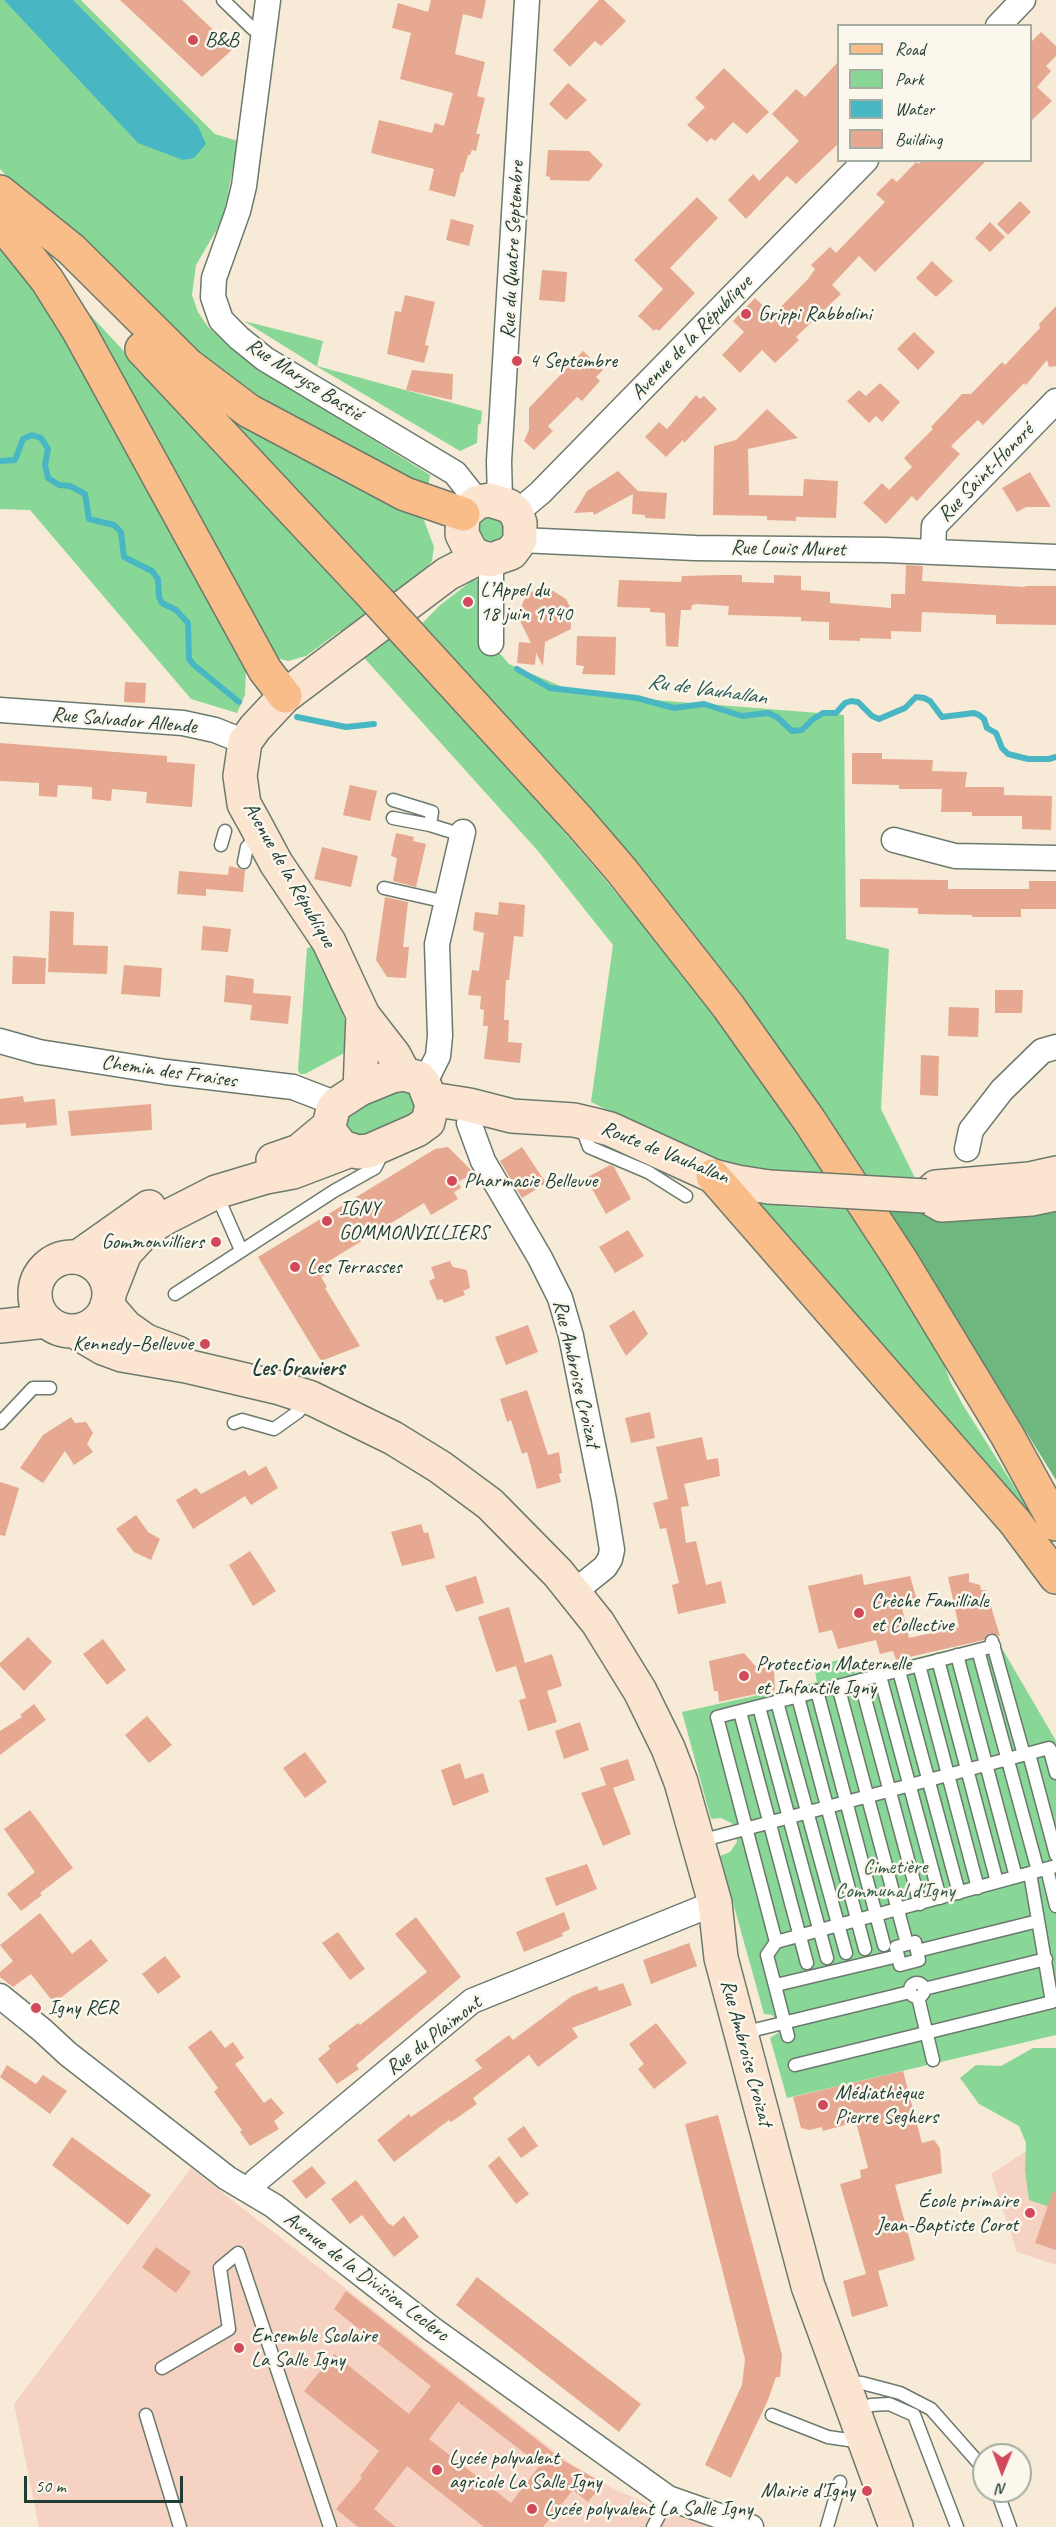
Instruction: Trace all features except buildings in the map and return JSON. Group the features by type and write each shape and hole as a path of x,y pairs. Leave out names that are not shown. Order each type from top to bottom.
{"main road":[{"path":"0,193 71,249 188,365 249,411 405,494 489,529"},
{"path":"0,193 377,600 622,871 728,1006 809,1120 902,1262 1007,1435 1056,1524"},
{"path":"0,221 46,280 79,331 265,670 285,696"},
{"path":"713,1176 1015,1522 1056,1577"}],"street":[{"name":"Rue Maryse Bastié","path":"268,0 244,186 238,211 214,278 213,297 221,320 238,338 265,359 455,473 489,529"},
{"path":"1000,24 1023,0"},
{"name":"Rue du Quatre Septembre","path":"491,643 489,529 499,461 531,3"},
{"name":"Avenue de la République","path":"422,1095 394,1054 363,1015 329,942 276,862 244,804 240,776 245,742 285,696 447,574 489,529 540,493 864,162"},
{"name":"Rue Saint-Honoré","path":"933,552 934,526 1056,401"},
{"name":"Rue Louis Muret","path":"489,529 695,548 1056,556"},
{"name":"Rue Salvador Allende","path":"0,710 183,723 215,730 245,742"},
{"path":"0,1326 91,1325 100,1318 125,1253 146,1230 216,1192 293,1172 417,1130 422,1095 438,1056 440,1036 437,944 462,834"},
{"path":"894,840 955,856 1056,858"},
{"name":"Avenue de la République","path":"342,1106 363,1015"},
{"name":"Chemin des Fraises","path":"0,1041 39,1052 166,1072 293,1087 342,1106"},
{"path":"967,1149 971,1131 1002,1090 1042,1051 1056,1047"},
{"name":"Route de Vauhallan","path":"78,1257 151,1206 202,1182 299,1151 342,1106 392,1076 469,1124 512,1116"},
{"name":"Route de Vauhallan","path":"422,1095 512,1116 580,1121 610,1130 713,1176 737,1182 926,1196 942,1205 1056,1194"},
{"path":"342,1106 336,1141 342,1147 365,1149"},
{"name":"Rue Ambroise Croizat","path":"469,1124 483,1161 540,1258 560,1298 571,1336 603,1492 612,1550 605,1567 573,1590 611,1642 640,1691 668,1748 699,1841 715,1903 722,1958 808,2286 896,2527"},
{"name":"Route de Vauhallan","path":"926,1196 936,1187 1029,1179 1056,1173"},
{"path":"280,1388 261,1374 160,1347 126,1327 108,1299 106,1280 99,1268 87,1260 78,1257 60,1258 48,1264 40,1275 35,1288 37,1305 60,1326 102,1348 122,1355 186,1366 280,1388 311,1398 393,1438 455,1478 490,1504 528,1540 573,1590"},
{"path":"0,1306 35,1288"},
{"name":"Rue du Plaimont","path":"250,2191 256,2181 472,2001 715,1903"},
{"name":"Avenue de la Division Leclerc","path":"0,1996 85,2068 227,2178 274,2206 432,2329 668,2498 751,2527"}],"lane":[{"path":"223,0 253,29 264,30"},
{"path":"393,800 432,812 430,825"},
{"path":"393,818 462,834"},
{"path":"221,845 225,831"},
{"path":"244,862 247,847 260,834"},
{"path":"384,888 446,902"},
{"path":"580,1121 589,1147 648,1172 686,1196"},
{"path":"175,1294 334,1191 375,1168 379,1160 365,1149"},
{"path":"216,1192 241,1250"},
{"path":"0,1423 33,1388 50,1388"},
{"path":"234,1422 242,1420 274,1429 298,1412 311,1398"},
{"path":"776,1942 717,1718 978,1650 993,1642 1056,1855"},
{"path":"978,1650 1008,1759 1056,1906"},
{"path":"957,1655 1016,1877"},
{"path":"938,1660 997,1882"},
{"path":"919,1665 978,1888"},
{"path":"899,1671 959,1893"},
{"path":"880,1676 940,1898"},
{"path":"860,1680 920,1904"},
{"path":"838,1686 911,1952 933,2060"},
{"path":"817,1691 884,1945"},
{"path":"798,1697 865,1949"},
{"path":"777,1702 846,1953"},
{"path":"759,1707 827,1958"},
{"path":"740,1712 807,1963"},
{"path":"699,1841 1026,1754 1053,1753 1056,1773"},
{"path":"787,2030 768,1955 776,1942 1043,1870"},
{"path":"795,2065 1052,2002 1038,1921 1043,1870"},
{"path":"776,1985 898,1956 900,1965 911,1952 1038,1921"},
{"path":"741,2033 787,2030 917,1990 1046,1959"},
{"path":"162,2368 228,2329 220,2268 238,2253 330,2527"},
{"path":"957,2527 926,2440 914,2415 889,2404 871,2405 847,2396 862,2383 900,2393 931,2409 972,2455"},
{"path":"146,2415 180,2527"},
{"path":"772,2415 828,2437 865,2443"},
{"path":"827,2527 840,2482"},
{"path":"653,2527 668,2498"},
{"path":"1001,2503 1010,2527"}],"shaded area":[{"name":"École primaire Jean-Baptiste Corot","path":"1056,2132 1056,2265 1017,2252 991,2174"},
{"name":"Ensemble Scolaire La Salle Igny","path":"191,2168 571,2464 612,2488 670,2514 712,2527 39,2527 14,2404"}],"green space":[{"path":"0,0 81,0 215,134 238,141 223,219 196,265 192,295 198,312 208,327 257,368 430,475 427,493 254,405 48,220 0,169"},
{"path":"0,238 35,278 246,667 245,695 237,713 191,699 30,510 0,509"},
{"path":"82,306 509,767 652,935 751,1064 831,1180 770,1174 705,1159 591,1102 613,945 538,851 340,631 306,656 288,661 272,657"},
{"path":"244,321 323,341 317,366 482,411 477,443 460,451 316,366"},
{"path":"200,390 424,520 434,547 432,561 421,575 388,599"},
{"path":"487,507 510,529 490,554 466,517"},
{"path":"474,579 481,581 491,643 509,664 579,694 844,715 846,939 889,949 881,1109 917,1182 866,1180 416,630 439,606"},
{"path":"313,947 324,964 348,1029 348,1051 305,1074 300,1074 298,1070 307,948"},
{"path":"396,1088 409,1090 416,1104 415,1110 408,1118 361,1139 353,1138 342,1119 344,1113"},
{"path":"748,1201 796,1207 856,1210 938,1347 950,1381 963,1405 1056,1553"},
{"path":"1056,1206 1056,1480 889,1211 936,1213"},
{"name":"Cimetière Communal d'Igny","path":"996,1638 1056,1741 1056,2035 787,2098 770,2038 781,2031 778,2021 772,2015 764,2014 720,1856 730,1852 737,1842 733,1824 721,1818 711,1819 682,1712 817,1682 814,1666 850,1657 855,1673"},
{"path":"1033,2048 1056,2048 1056,2209 1029,2200 1025,2170 1026,2143 1019,2126 979,2104 960,2078 976,2065 1001,2066"}],"water":[{"path":"4,0 73,0 198,126 206,144 194,158 183,160 138,143"}],"waterway":[{"name":"Ru de Vauhallan","path":"0,461 15,460 23,439 32,435 41,438 48,449 45,465 48,478 59,485 70,486 85,494 89,519 114,525 121,532 124,557 152,571 158,579 159,597 162,603 176,610 188,623 189,659 239,702"},
{"name":"Ru de Vauhallan","path":"517,669 550,688 637,698 674,708 704,704 742,716 768,713 777,717 792,731 802,730 823,713 836,713 845,703 851,701 858,702 872,716 879,719 905,708 916,697 924,698 930,701 942,717 974,713 979,715 984,719 987,728 996,733 1002,748 1008,754 1028,759 1056,757"},
{"name":"Ru de Vauhallan","path":"297,717 346,727 374,724"}],"place":[{"name":"B&B","path":"193,40"},
{"name":"Grippi Rabbolini","path":"746,314"},
{"name":"4 Septembre","path":"517,361"},
{"name":"L’Appel du 18 juin 1940","path":"468,602"},
{"name":"Pharmacie Bellevue","path":"452,1181"},
{"name":"IGNY GOMMONVILLIERS","path":"327,1221"},
{"name":"Gommonvilliers","path":"216,1242"},
{"name":"Les Terrasses","path":"295,1267"},
{"name":"Kennedy–Bellevue","path":"205,1344"},
{"name":"Crèche Familliale et Collective","path":"859,1613"},
{"name":"Protection Maternelle et Infantile Igny","path":"744,1676"},
{"name":"Igny RER","path":"36,2008"},
{"name":"Médiathèque Pierre Seghers","path":"823,2105"},
{"name":"École primaire Jean-Baptiste Corot","path":"1030,2213"},
{"name":"Ensemble Scolaire La Salle Igny","path":"239,2348"},
{"name":"Lycée polyvalent agricole La Salle Igny","path":"437,2470"},
{"name":"Mairie d'Igny","path":"867,2491"},
{"name":"Lycée polyvalent La Salle Igny","path":"532,2509"}],"district":[{"name":"Les Graviers","path":"298,1369"}]}
